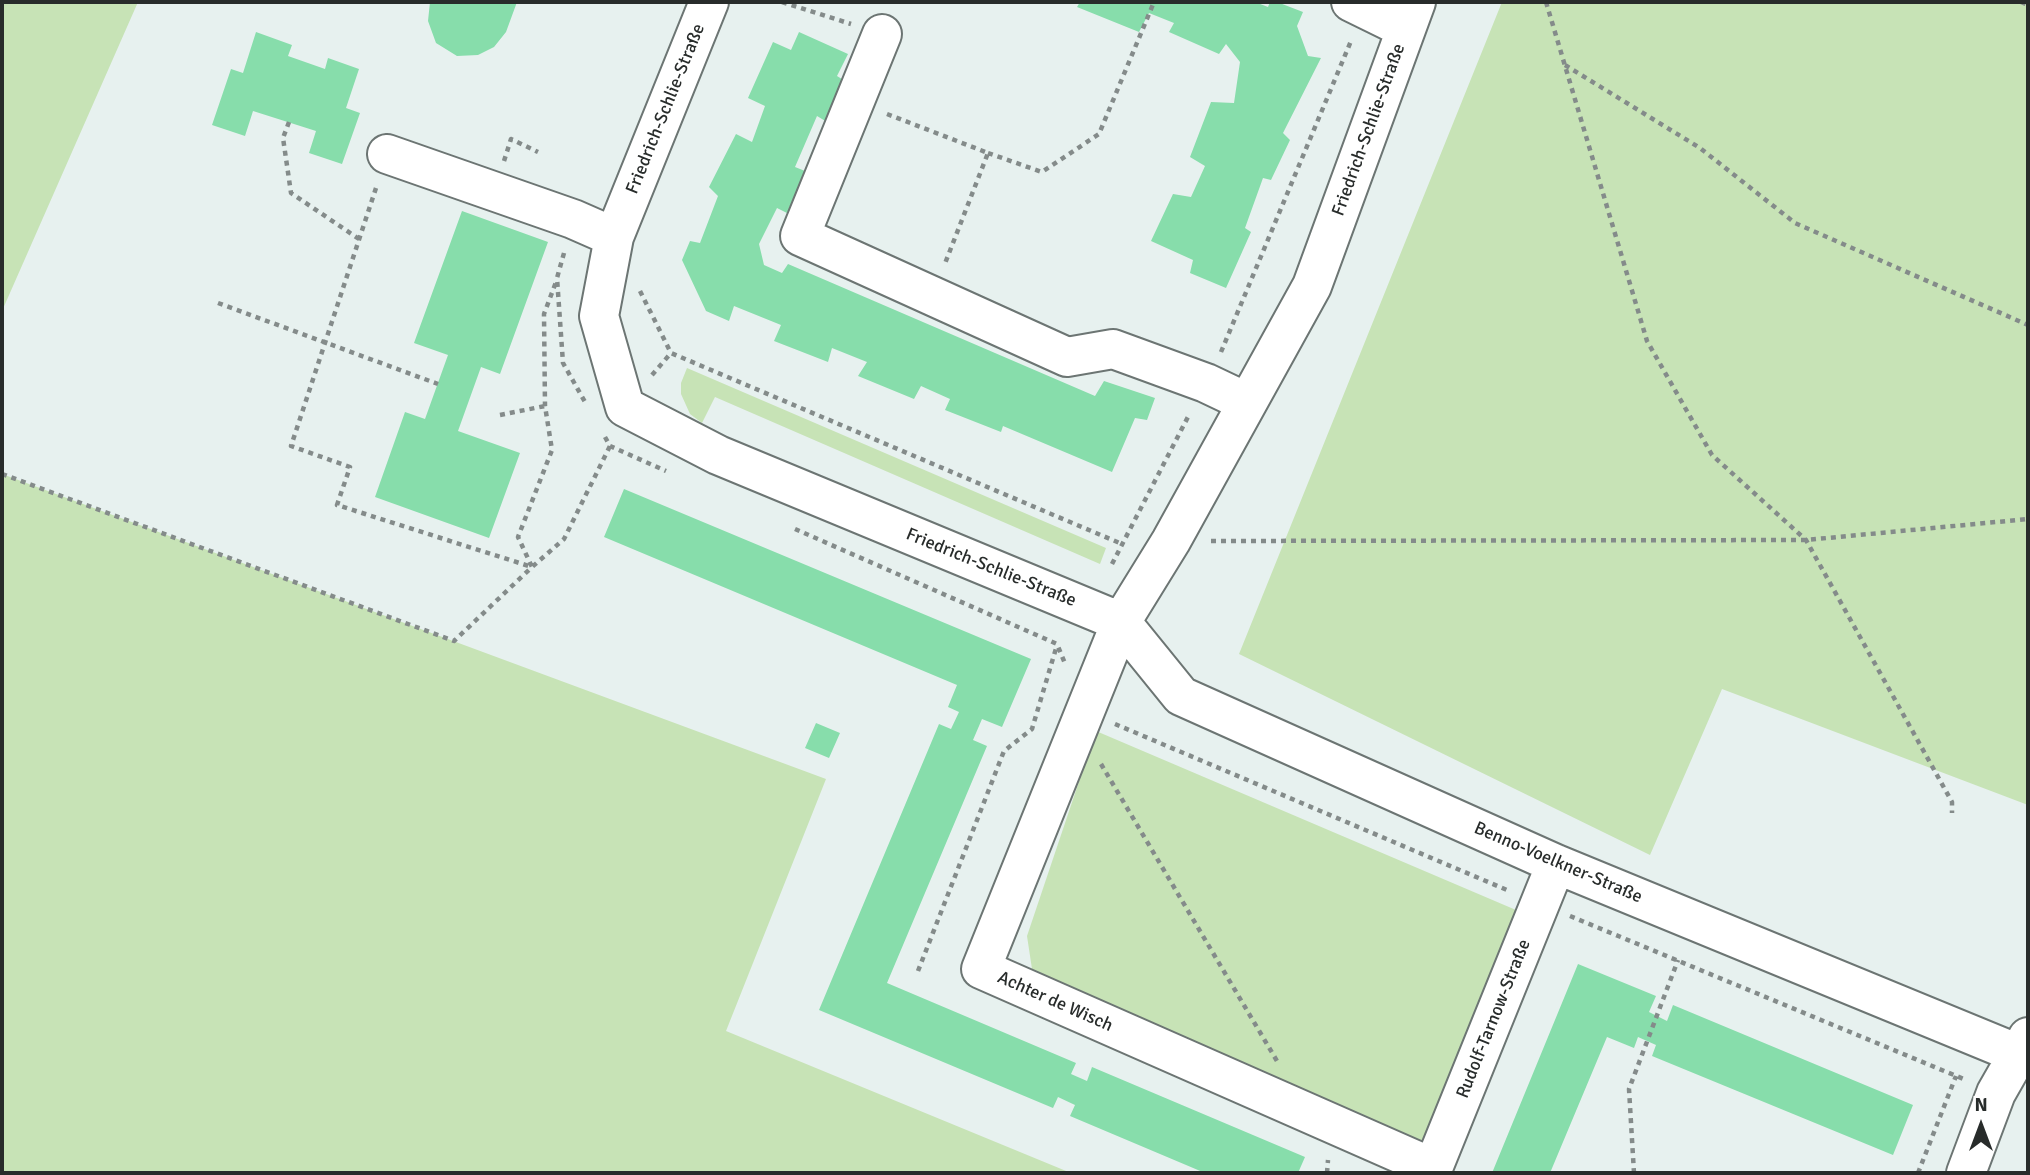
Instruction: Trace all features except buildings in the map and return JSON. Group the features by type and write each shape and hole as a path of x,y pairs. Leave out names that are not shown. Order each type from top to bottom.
{"street":[{"name":"Friedrich-Schlie-Straße","path":"709,2 614,237 599,316 625,407 718,455 1105,615 1164,551 1312,286 1411,15"},
{"path":"1358,5 1411,15"},
{"path":"882,34 800,236 1067,357 1113,349 1206,383 1246,402"},
{"path":"387,154 573,219 614,237"},
{"name":"Benno-Voelkner-Straße","path":"1105,615 1181,696 1556,864 2026,1050"},
{"name":"Achter de Wisch","path":"1105,615 981,969 1270,1096 1432,1171"},
{"name":"Rudolf-Tarnow-Straße","path":"1432,1171 1556,864"},
{"path":"1966,1173 1996,1093 2026,1050"}],"path":[{"path":"782,2 882,34"},
{"path":"855,102 1042,172 1099,134 1154,2"},
{"path":"1546,2 1647,341 1712,455 1806,540 1952,802 1952,813"},
{"path":"2021,2 2028,5"},
{"path":"1105,615 1122,544 1235,324 1358,5"},
{"path":"1564,65 1700,148 1796,223 2028,324"},
{"path":"289,122 283,138 291,193 359,239"},
{"path":"933,296 988,153"},
{"path":"387,154 291,446 350,467 337,505 532,567"},
{"path":"614,237 671,352 1122,544 1164,551 1806,540 2028,519"},
{"path":"532,567 518,537 552,450 545,406 544,314 557,278"},
{"path":"218,303 325,345 438,384"},
{"path":"625,407 671,352"},
{"path":"500,415 545,406"},
{"path":"2,474 454,641 564,539 610,446"},
{"path":"918,971 1004,751 1032,729 1057,645"},
{"path":"1100,751 1100,762 1282,1069 1270,1096"},
{"path":"1634,1173 1629,1089 1678,960"},
{"path":"1919,1173 1956,1076"}],"green space":[{"path":"2,2 138,2 2,311"},
{"path":"1502,2 2028,2 2028,805 1722,689 1650,855 1239,654"},
{"path":"687,368 1106,548 1100,564 715,397 702,423 690,414 681,394 681,383"},
{"path":"2,474 826,779 726,1031 1071,1173 2,1173"},
{"path":"1096,731 1516,910 1423,1143 1032,969 1027,936"}]}
